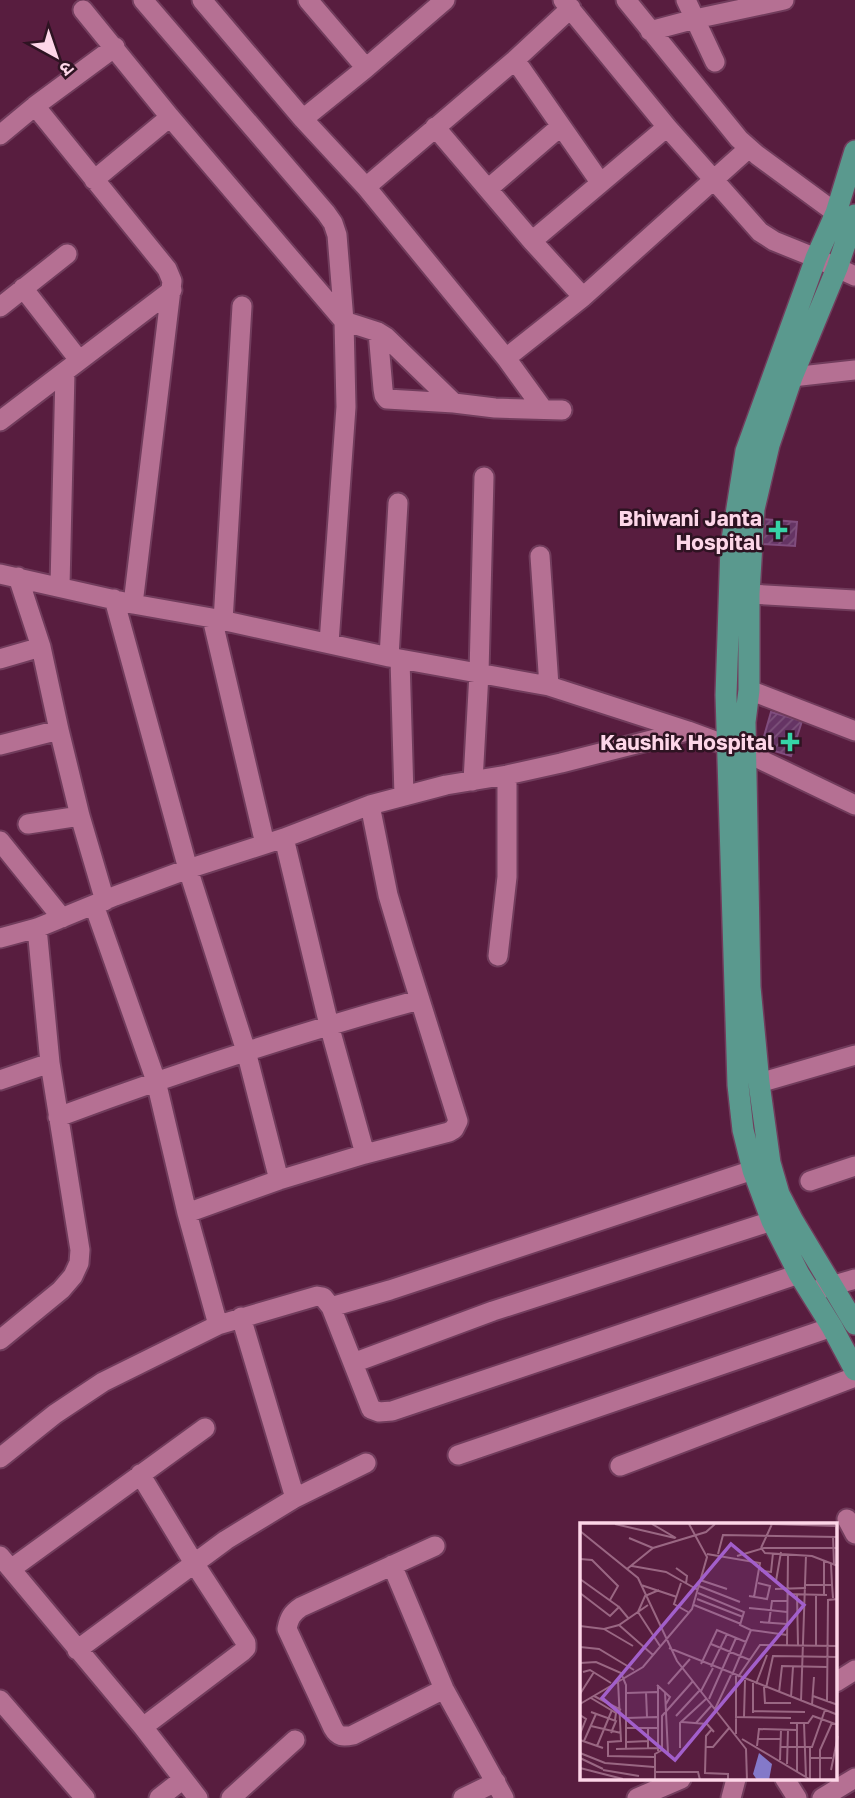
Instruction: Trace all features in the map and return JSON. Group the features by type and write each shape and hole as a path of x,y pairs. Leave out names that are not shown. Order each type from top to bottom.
{"main road":[{"path":"855,151 846,214 846,272 793,377 769,445 754,509 749,594 749,691 745,722 736,749 738,1085 743,1130 753,1170 772,1221 804,1283 855,1370"},
{"path":"846,214 816,258 746,451 731,546 726,695 736,749 750,987 770,1163 779,1194 793,1221 855,1324"}],"street":[{"path":"143,0 333,223 337,235 344,321 346,407 329,643"},
{"path":"202,0 303,119 366,187 552,410 387,399 383,389 377,331"},
{"path":"308,0 366,68"},
{"path":"626,0 718,114 749,148 780,173 846,214"},
{"path":"686,0 715,62"},
{"path":"650,31 784,0"},
{"path":"303,119 366,68 441,1"},
{"path":"366,187 515,60 567,4 667,127 760,232 774,241 846,272"},
{"path":"83,10 170,117 344,321 377,331 386,337 454,402"},
{"path":"0,135 115,47"},
{"path":"515,60 600,182"},
{"path":"35,106 167,269 172,281 124,601 188,869 246,1051 279,1180"},
{"path":"94,180 170,117"},
{"path":"488,189 561,126"},
{"path":"435,127 583,297"},
{"path":"532,241 667,127"},
{"path":"506,358 583,297 749,148"},
{"path":"0,307 67,254"},
{"path":"23,288 72,366 60,586"},
{"path":"0,421 172,290"},
{"path":"242,306 218,619 274,841 365,1154"},
{"path":"793,377 855,370"},
{"path":"473,781 484,477"},
{"path":"398,503 394,658 404,796"},
{"path":"540,556 549,686"},
{"path":"9,576 394,658 549,686 736,749 855,804"},
{"path":"9,576 41,647 99,903 156,1081 187,1213 218,1325"},
{"path":"749,594 855,600"},
{"path":"0,659 41,647"},
{"path":"749,691 855,731"},
{"path":"0,745 59,730"},
{"path":"0,938 37,928 188,869 274,841 370,805 446,785 561,763 688,731"},
{"path":"498,956 507,877 507,775"},
{"path":"187,1213 279,1180 449,1132 458,1121 388,895 370,805"},
{"path":"29,824 80,816"},
{"path":"0,841 62,918"},
{"path":"0,1340 61,1290 73,1276 79,1263 80,1250 50,1063 37,928"},
{"path":"58,1117 246,1051 419,1000"},
{"path":"759,1083 855,1055"},
{"path":"0,1080 50,1063"},
{"path":"810,1181 855,1166"},
{"path":"331,1307 753,1170"},
{"path":"353,1363 493,1311 772,1221"},
{"path":"0,1458 55,1414 103,1382 218,1325 317,1296 323,1297 331,1307 371,1409 379,1412 392,1411 804,1283 832,1285 855,1279"},
{"path":"241,1317 295,1497"},
{"path":"458,1455 832,1327"},
{"path":"620,1466 855,1377"},
{"path":"198,1798 143,1727 6,1563 141,1474 205,1428"},
{"path":"78,1650 226,1539 295,1497 366,1463"},
{"path":"141,1474 246,1643 246,1647 143,1727"},
{"path":"435,1546 301,1607 293,1612 287,1629 333,1728 343,1737 353,1735 444,1689"},
{"path":"392,1564 444,1689 500,1790 463,1798"},
{"path":"838,1681 855,1670"},
{"path":"0,1700 85,1798"},
{"path":"230,1798 295,1740"},
{"path":"822,1798 855,1778"},
{"path":"159,1798 182,1780"},
{"path":"637,1798 679,1780"},
{"path":"731,1798 736,1780"},
{"path":"786,1780 797,1798"}],"building":[{"path":"762,519 797,522 795,546 761,544"},
{"path":"771,712 802,721 791,756 761,747"}],"place":[{"name":"Bhiwani Janta Hospital","path":"778,530"},
{"name":"Kaushik Hospital","path":"790,742"}]}
